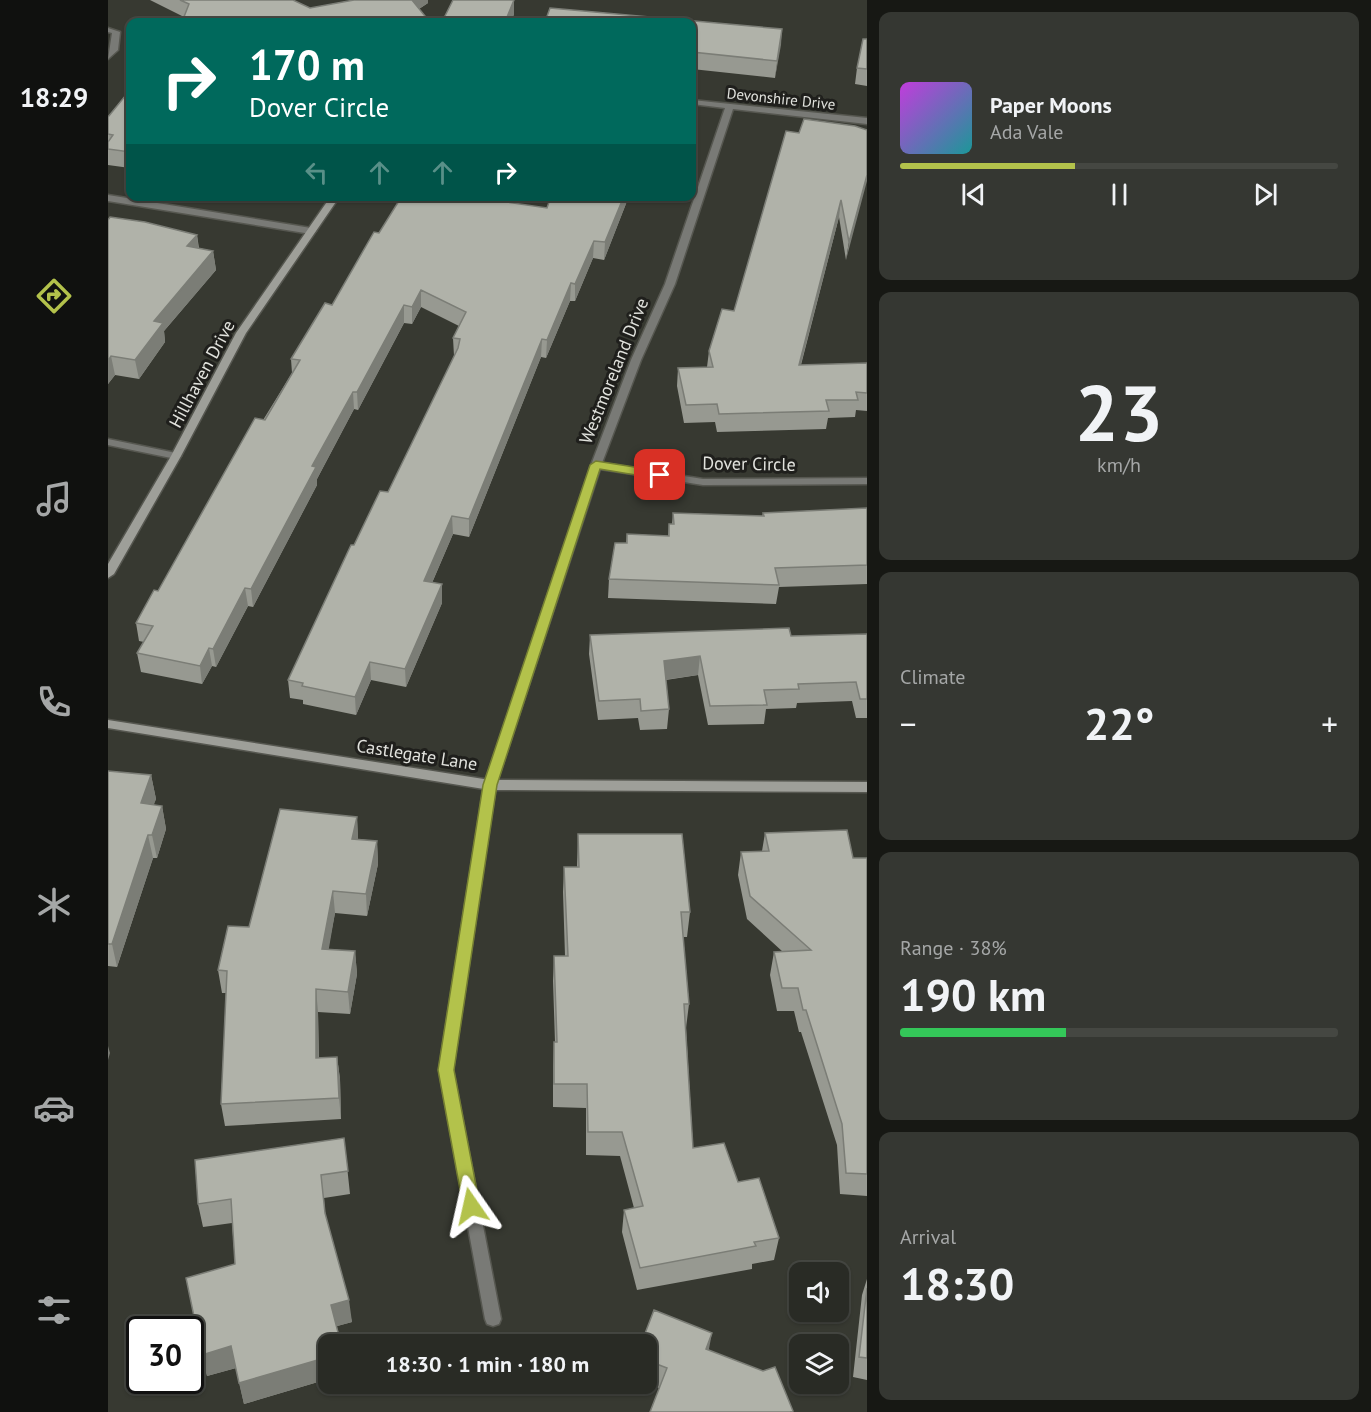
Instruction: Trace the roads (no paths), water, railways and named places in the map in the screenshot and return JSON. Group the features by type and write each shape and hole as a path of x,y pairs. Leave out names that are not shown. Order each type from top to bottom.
{"street":[{"path":"108,57 114,50 112,31"},
{"name":"Devonshire Drive","path":"696,103 867,121"},
{"name":"Westmoreland Drive","path":"493,1319 446,1070 490,785 596,465 636,360 670,284 730,107"},
{"path":"108,198 126,201"},
{"path":"126,201 311,231"},
{"name":"Hillhaven Drive","path":"108,574 176,456 241,333 332,201"},
{"path":"108,442 176,456"},
{"name":"Dover Circle","path":"596,465 703,482 867,481"},
{"name":"Castlegate Lane","path":"108,724 490,785 867,787"}]}
